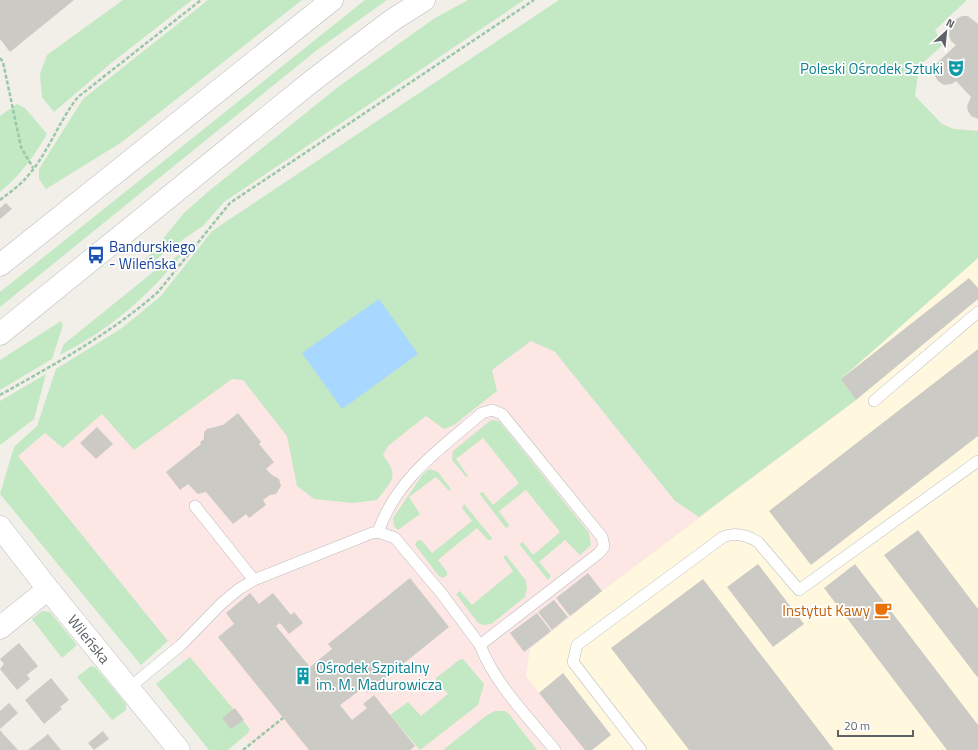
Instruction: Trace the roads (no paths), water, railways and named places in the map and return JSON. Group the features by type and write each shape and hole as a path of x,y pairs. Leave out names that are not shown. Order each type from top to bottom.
{"main road":[{"path":"0,265 332,0"},
{"path":"0,334 312,81 391,21 424,0"},
{"name":"Wileńska","path":"0,527 48,589 180,750"},
{"path":"0,628 48,589"}],"lane":[{"path":"874,400 978,312"},
{"path":"378,532 391,502 417,468 482,413 492,410 502,414 602,537 604,547 599,553 480,645"},
{"path":"641,750 573,662 577,646 723,537 730,534 750,537 758,542 799,590 978,462"},
{"path":"195,506 254,580"},
{"path":"129,688 181,645 222,603 239,589 254,580 372,533 378,532 388,534 400,544 442,594 480,645 484,657 506,690 555,750"}],"water":[{"path":"379,299 418,354 342,409 302,353"}],"place":[{"name":"Poleski Ośrodek Sztuki","path":"956,68"},
{"name":"Bandurskiego - Wileńska","path":"96,255"},
{"name":"Instytut Kawy","path":"883,610"},
{"name":"Ośrodek Szpitalny im. M. Madurowicza","path":"303,676"}]}
